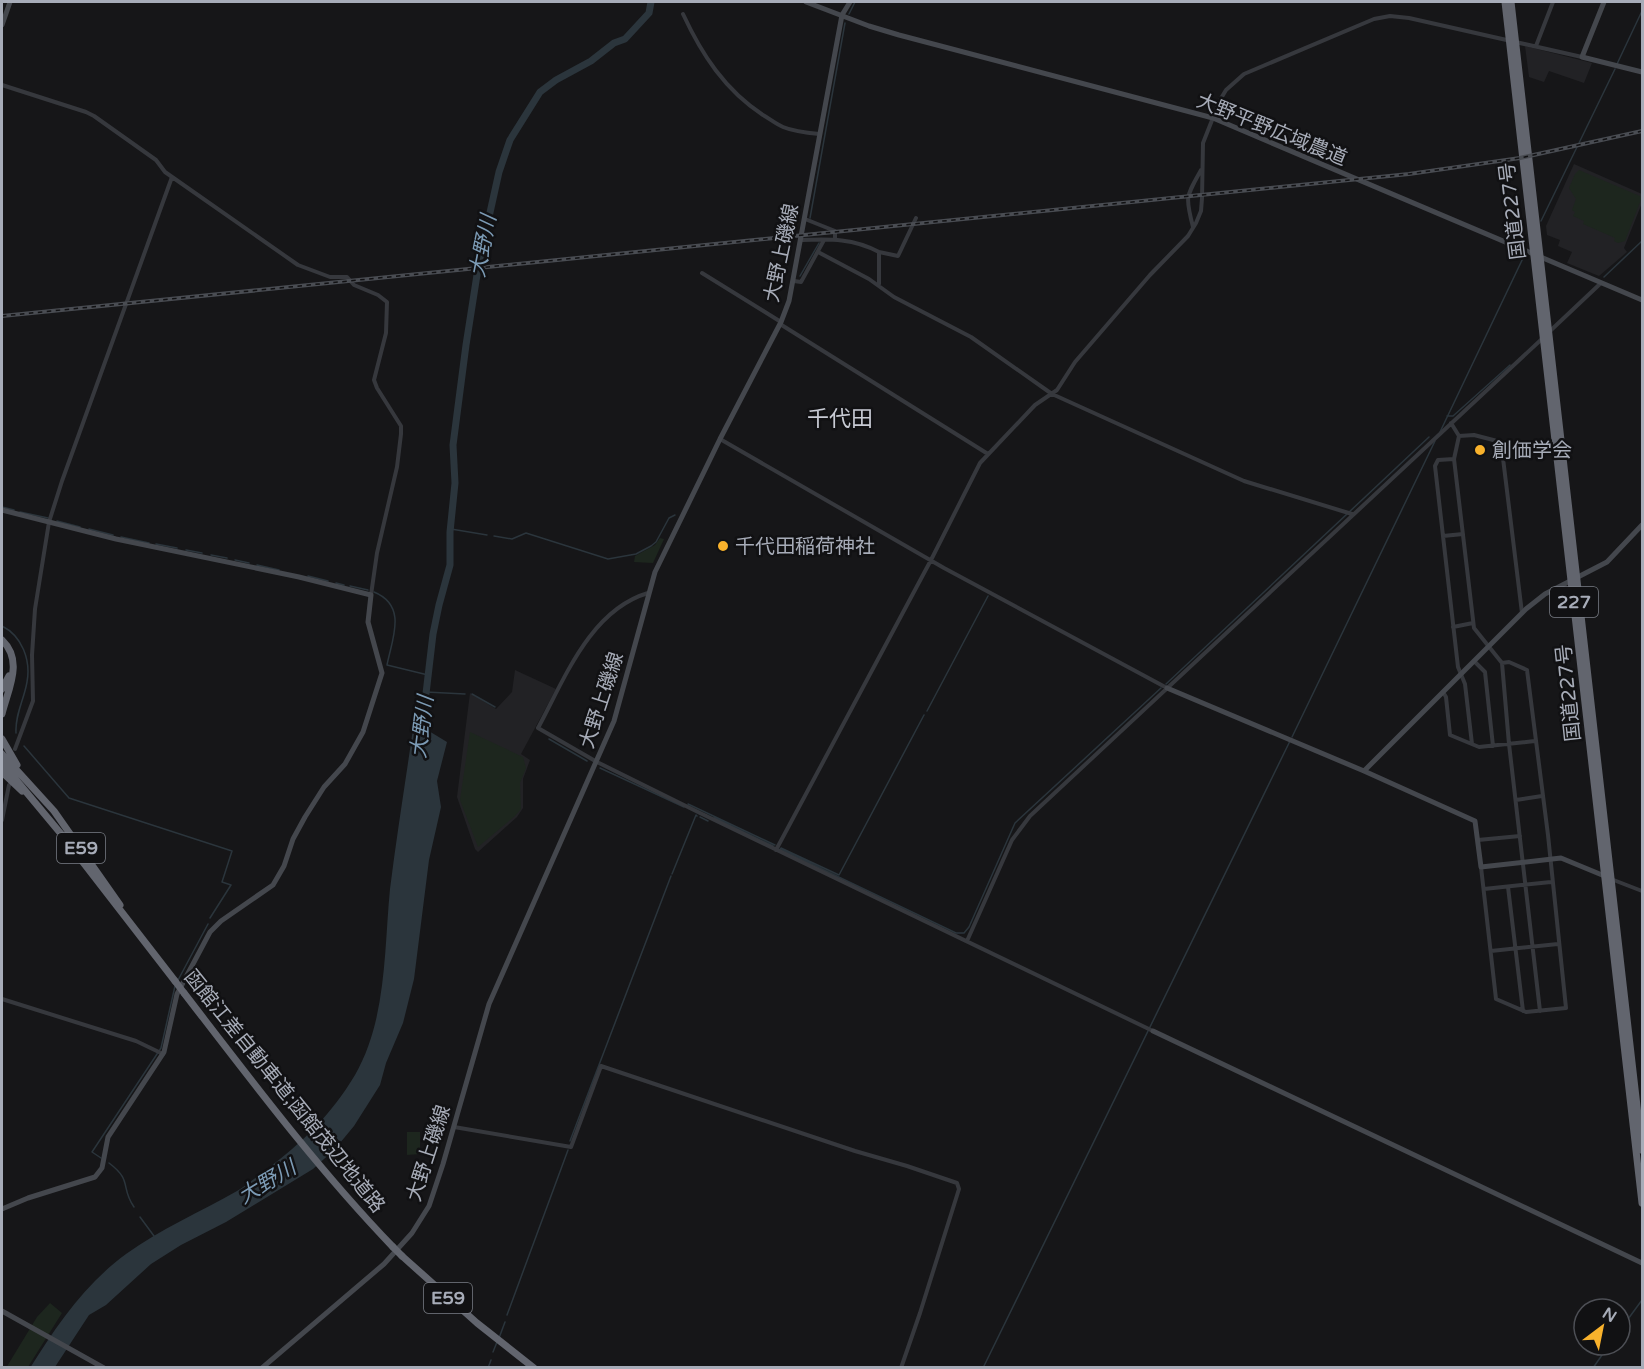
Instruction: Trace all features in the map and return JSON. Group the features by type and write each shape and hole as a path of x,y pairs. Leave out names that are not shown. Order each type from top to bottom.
{"highway":[{"name":"国道227号","path":"1505,2 1512,42 1608,877 1642,1203"},
{"name":"国道227号","path":"1511,2 1512,42"},
{"path":"2,640 11,652 14,672 2,714"},
{"path":"2,646 8,656 10,672 2,690"},
{"path":"2,739 25,778"},
{"name":"函館江差自動車道;函館茂辺地道路","path":"2,754 60,820 150,949"},
{"name":"函館江差自動車道;函館茂辺地道路","path":"2,763 62,835 274,1111 342,1192 402,1256 460,1309 534,1368"},
{"path":"2,772 62,835"},
{"name":"国道227号","path":"1608,877 1642,1150"}],"street":[{"path":"2,25 10,2"},
{"path":"806,2 842,15 850,2"},
{"path":"1536,46 1553,2"},
{"path":"1582,57 1604,2"},
{"path":"683,14 696,42 727,86 740,98 781,126 800,132 821,134"},
{"name":"大野平野広域農道","path":"842,15 869,26 989,61 1213,118 1642,300"},
{"name":"大野上磯線","path":"262,1368 384,1264 412,1233 432,1197 489,1004 614,721 648,593 662,555 789,301 842,15"},
{"path":"776,850 932,560 977,468 1035,405 1053,394 1075,362 1193,228 1201,211 1203,143 1226,90 1244,74 1381,17 1409,18 1642,72"},
{"path":"2,85 86,112 156,160 165,172 297,266 330,277 347,277 354,285 378,295 387,302 386,333 374,380 376,388 401,426 397,467 379,542 370,595 368,621 380,657 382,673 363,732 345,764 324,787 305,817 293,839 284,866 273,885 221,921 210,932 177,994 166,1047 160,1052 108,1137 102,1168 95,1177 28,1198 2,1209"},
{"path":"1193,228 1187,203 1203,167"},
{"path":"15,749 33,701 34,620 49,522 172,177"},
{"path":"801,240 835,239 857,242 879,252 898,256 916,218"},
{"path":"805,219 834,231 835,239"},
{"path":"794,281 801,282 824,239"},
{"path":"818,252 879,285 894,297 971,338 1053,394 1244,481 1350,514"},
{"path":"879,252 879,285"},
{"path":"702,273 988,454"},
{"path":"967,942 1012,840 1022,824 1350,514 1601,283"},
{"path":"1451,423 1459,436 1454,459 1474,628 1502,663 1509,744 1540,1011"},
{"path":"1459,436 1474,435 1501,442 1522,613"},
{"path":"720,439 932,560 1167,688 1286,737 1475,821 1496,999 1522,1011 1566,1008 1527,670 1509,662 1502,663"},
{"path":"1454,459 1438,460 1435,466 1460,675 1465,684 1472,744"},
{"path":"2,510 116,539 299,577 370,595"},
{"path":"1364,771 1522,613 1539,598 1607,562 1642,525"},
{"path":"1443,536 1463,534"},
{"path":"648,593 613,612 601,624 574,660 538,728 597,762 776,850 1642,1263"},
{"path":"1454,627 1473,623"},
{"path":"1474,661 1485,672 1493,746"},
{"path":"1443,692 1446,697 1450,735 1479,747 1535,741"},
{"path":"2,820 9,785"},
{"path":"1516,800 1542,796"},
{"path":"1478,840 1520,836"},
{"path":"1481,867 1561,858 1642,891"},
{"path":"1484,889 1551,882"},
{"path":"1508,887 1522,1011"},
{"path":"1491,951 1558,944"},
{"path":"2,999 98,1028 160,1052"},
{"path":"454,1127 571,1147 601,1066 855,1152 957,1183 959,1189 921,1313 901,1368"},
{"path":"2,1311 104,1368"}],"shaded area":[{"path":"1525,46 1592,63 1584,83 1549,71 1544,82 1529,77"},
{"path":"1574,164 1642,194 1642,203 1624,248 1627,252 1599,276 1567,263 1572,252 1558,246 1560,240 1547,235 1546,226"},
{"path":"1579,170 1642,197 1625,241 1618,243 1614,241 1615,238 1583,224 1584,221 1573,216 1575,212 1572,210 1576,199 1569,188"},
{"path":"660,538 664,539 653,563 634,562 635,556 655,545"},
{"path":"515,670 556,689 521,754 530,760 523,779 523,808 517,817 478,852 457,797 470,693 496,709 512,692"},
{"path":"470,732 523,757 526,768 520,783 521,809 478,847 460,800"},
{"path":"407,1132 420,1132 420,1154 407,1155"},
{"path":"50,1303 62,1313 28,1367 6,1368 37,1317"}],"water":[{"path":"414,722 447,742 437,781 441,807 429,860 414,979 403,1023 386,1063 380,1085 354,1126 335,1149 313,1169 151,1264 106,1305 89,1315 55,1367 30,1368 73,1306 111,1266 153,1237 241,1189 279,1160 326,1115 355,1075 373,1031 379,1008 390,889"}],"waterway":[{"name":"大野川","path":"421,736 433,634 450,565 450,532 455,483 453,445 466,345 479,262 499,172 510,140 540,92 556,80 591,61 614,43 625,39 649,13 651,2"},
{"path":"849,14 855,2"},
{"path":"1617,64 1642,11"},
{"path":"810,218 845,23"},
{"path":"1541,221 1615,69"},
{"path":"1604,277 1642,241"},
{"path":"800,276 819,243"},
{"path":"1440,432 1525,254"},
{"path":"1447,416 1453,416 1510,365"},
{"path":"1166,684 1429,437"},
{"path":"1292,737 1435,441"},
{"path":"2,507 14,510"},
{"path":"20,512 48,518"},
{"path":"494,536 512,539 526,533 608,559 636,554 651,546 656,542 669,518 675,515"},
{"path":"57,521 80,527"},
{"path":"89,529 113,535"},
{"path":"451,529 487,535"},
{"path":"121,537 149,543"},
{"path":"156,544 177,548"},
{"path":"186,550 202,553"},
{"path":"211,555 227,558"},
{"path":"235,560 249,563"},
{"path":"257,565 279,570"},
{"path":"308,576 328,581"},
{"path":"336,583 344,585"},
{"path":"350,586 368,590"},
{"path":"374,592 385,598 394,614 394,634 387,665 428,675"},
{"path":"927,711 988,596"},
{"path":"2,626 20,642 28,665 27,682 16,733"},
{"path":"780,849 956,933 964,933 969,927 1015,823 1161,688"},
{"path":"426,692 465,694"},
{"path":"472,694 495,707"},
{"path":"781,848 839,875 924,715"},
{"path":"549,739 587,761"},
{"path":"983,1368 1290,741"},
{"path":"24,746 69,798 232,851 222,882 231,885 210,918"},
{"path":"600,768 684,807"},
{"path":"688,804 775,845"},
{"path":"672,874 697,816"},
{"path":"700,817 708,821"},
{"path":"714,818 773,846"},
{"path":"570,1141 671,876"},
{"path":"177,982 208,924"},
{"path":"101,1158 92,1152 161,1048 175,986"},
{"path":"507,1315 568,1150"},
{"path":"109,1163 124,1180 134,1207"},
{"path":"140,1217 154,1236"},
{"path":"1632,1314 1642,1300"},
{"path":"499,1338 505,1322"},
{"path":"493,1352 497,1342"},
{"path":"1593,1368 1601,1357"},
{"path":"488,1368 491,1360"}],"railway":[{"path":"2,316 1409,174 1520,158 1642,131"}],"place":[{"name":"創価学会","path":"1480,450"},
{"name":"千代田稲荷神社","path":"723,546"}],"district":[{"name":"千代田","path":"840,418"}]}
